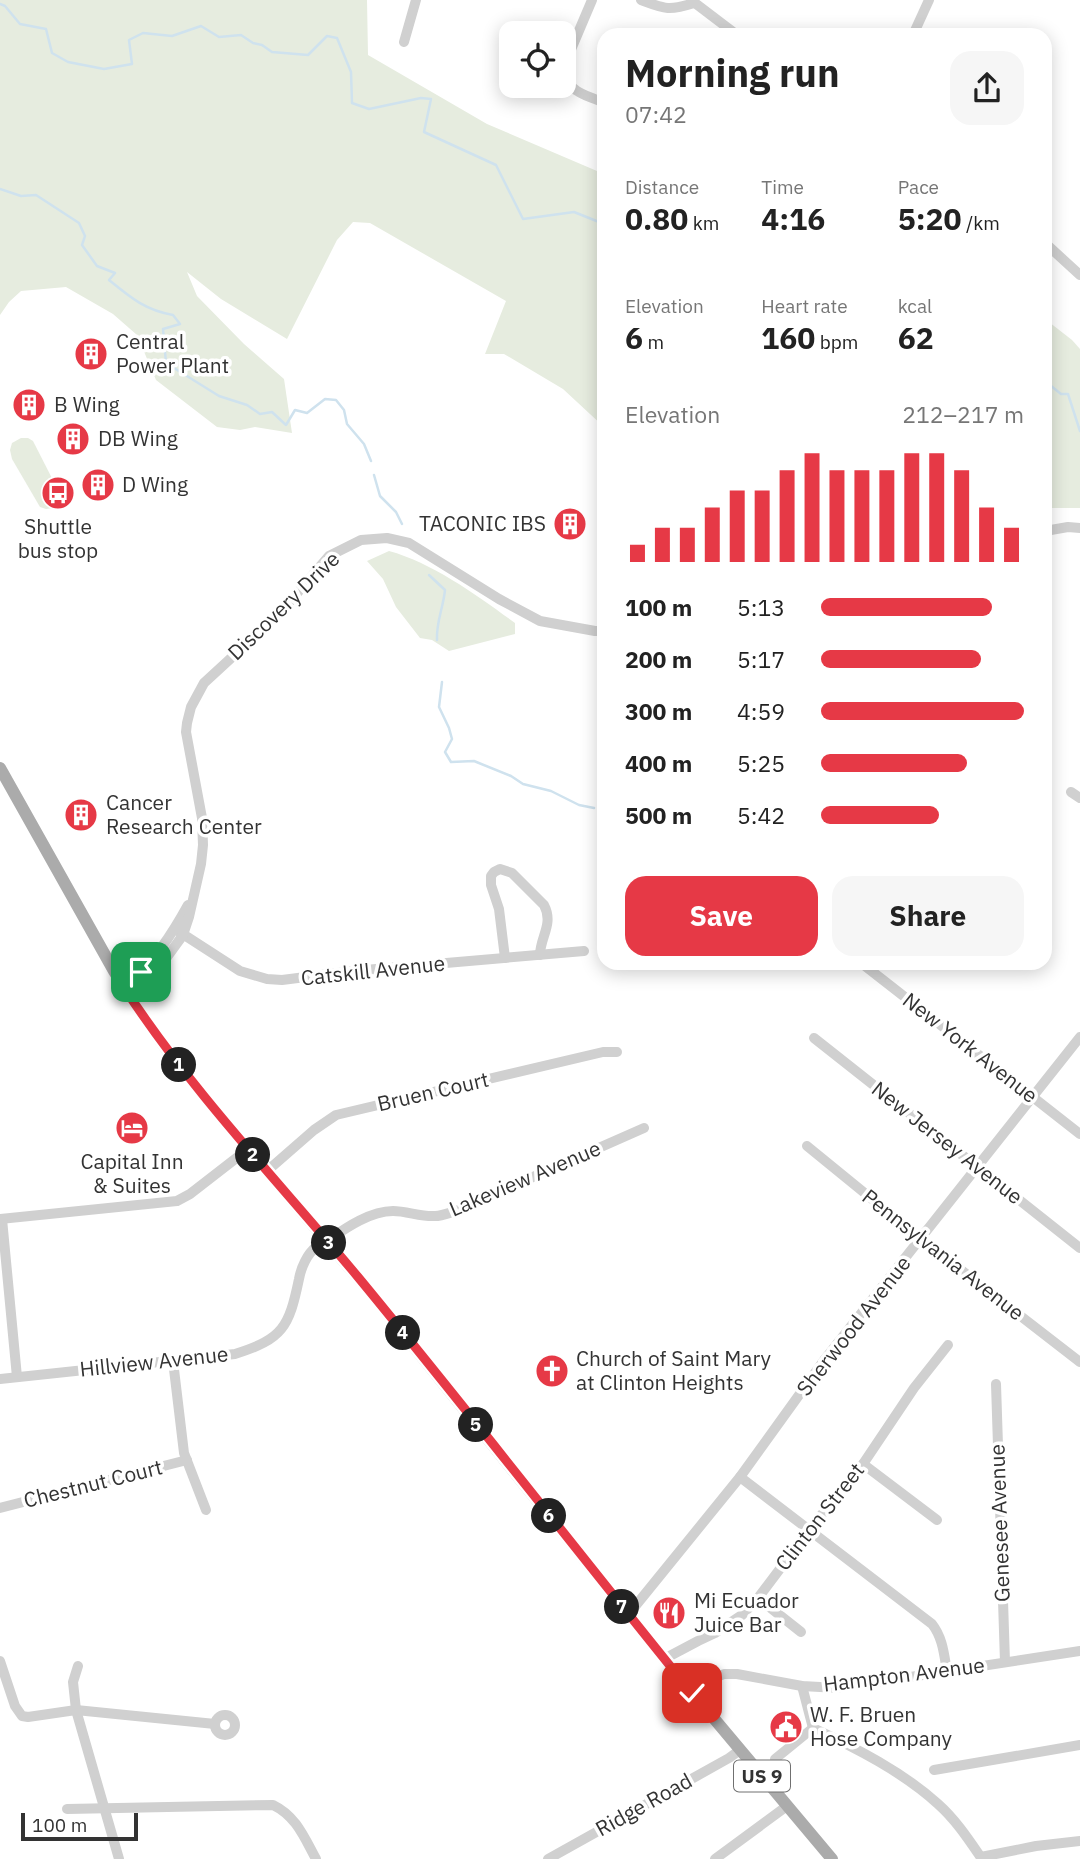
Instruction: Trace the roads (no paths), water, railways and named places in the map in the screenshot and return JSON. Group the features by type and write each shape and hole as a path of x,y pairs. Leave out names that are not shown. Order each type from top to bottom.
{"main road":[{"name":"US 9","path":"0,768 125,989 181,1069 328,1241 664,1660 832,1859"}],"street":[{"path":"404,42 416,0"},
{"path":"592,0 564,66 569,85 597,100"},
{"path":"640,0 664,9 673,9 693,1 728,28"},
{"path":"916,28 929,0"},
{"path":"1052,249 1080,275"},
{"path":"1052,530 1080,528"},
{"name":"Discovery Drive","path":"125,989 144,981 159,968 179,932 195,892 203,845 202,818 186,732 191,707 204,684 267,626 329,556 361,540 387,538 409,543 540,621 597,631"},
{"path":"505,958 499,909 491,885 491,876 500,869 512,873 547,911 547,925 539,950 540,955"},
{"name":"Catskill Avenue","path":"179,932 240,971 267,979 282,980 353,971 584,951"},
{"name":"New York Avenue","path":"870,970 1080,1134"},
{"name":"Sherwood Avenue","path":"628,1615 740,1477 825,1359 1080,1037"},
{"name":"New Jersey Avenue","path":"814,1038 1080,1248"},
{"name":"Bruen Court","path":"267,1171 314,1130 336,1115 603,1052 617,1052"},
{"name":"Lakeview Avenue","path":"328,1241 337,1233 380,1212 433,1216 456,1211 644,1128"},
{"name":"Pennsylvania Avenue","path":"807,1146 921,1239 1080,1362"},
{"path":"17,1377 1,1219 177,1201 248,1149"},
{"name":"Hillview Avenue","path":"0,1379 235,1354 260,1346 273,1338 288,1321 304,1263 318,1245 328,1241"},
{"name":"Clinton Street","path":"664,1660 716,1633 742,1615 758,1598 863,1464 914,1388 948,1345"},
{"path":"173,1361 182,1442 206,1510"},
{"name":"Genesee Avenue","path":"996,1384 1005,1662"},
{"name":"Chestnut Court","path":"0,1508 187,1460"},
{"path":"863,1464 937,1520"},
{"path":"740,1477 932,1625 941,1641 947,1671"},
{"path":"758,1598 801,1632"},
{"name":"Hampton Avenue","path":"692,1693 703,1683 724,1674 802,1686 838,1688 1080,1651"},
{"path":"0,1661 15,1706 23,1716 75,1710 215,1724"},
{"path":"78,1666 73,1682 75,1710 119,1859"},
{"path":"802,1686 813,1728 888,1768 939,1804 982,1858 1080,1840"},
{"path":"775,1759 813,1728"},
{"path":"934,1770 1080,1745"},
{"name":"Ridge Road","path":"548,1859 740,1750"},
{"path":"67,1809 273,1805 291,1816 316,1859"},
{"path":"715,1859 787,1806"}],"waterway":[{"path":"0,4 5,6 20,24 46,29 52,53 68,62 104,69 132,64 129,40 143,33 172,36 201,26 219,37 241,35 272,52 308,55 327,36 337,38 351,72 352,103 369,109 421,98 431,99 424,132 496,165 523,219 574,212 597,221"},
{"path":"0,189 21,196 36,195 79,223 85,236 82,245 97,266 115,273 109,280 146,306 173,315 180,324 163,329 166,363 219,396 247,405 260,414 272,412 286,425 295,410 307,413 325,399 336,400 344,410 347,424 364,444 371,461"},
{"path":"1052,387 1061,394 1068,394 1080,431"},
{"path":"374,475 380,496 396,512 402,524"},
{"path":"429,575 445,590 437,640"},
{"path":"442,682 439,707 452,739 445,752 451,762 474,761 511,776 523,784 551,791 579,805 594,808"}],"place":[{"name":"Central Power Plant","path":"91,354"},
{"name":"B Wing","path":"29,405"},
{"name":"DB Wing","path":"73,439"},
{"name":"D Wing","path":"98,485"},
{"name":"Shuttle bus stop","path":"58,493"},
{"name":"TACONIC IBS","path":"570,524"},
{"name":"Cancer Research Center","path":"81,815"},
{"name":"Capital Inn & Suites","path":"132,1128"},
{"name":"Church of Saint Mary at Clinton Heights","path":"552,1371"},
{"name":"Mi Ecuador Juice Bar","path":"669,1613"},
{"name":"W. F. Bruen Hose Company","path":"786,1727"}]}
